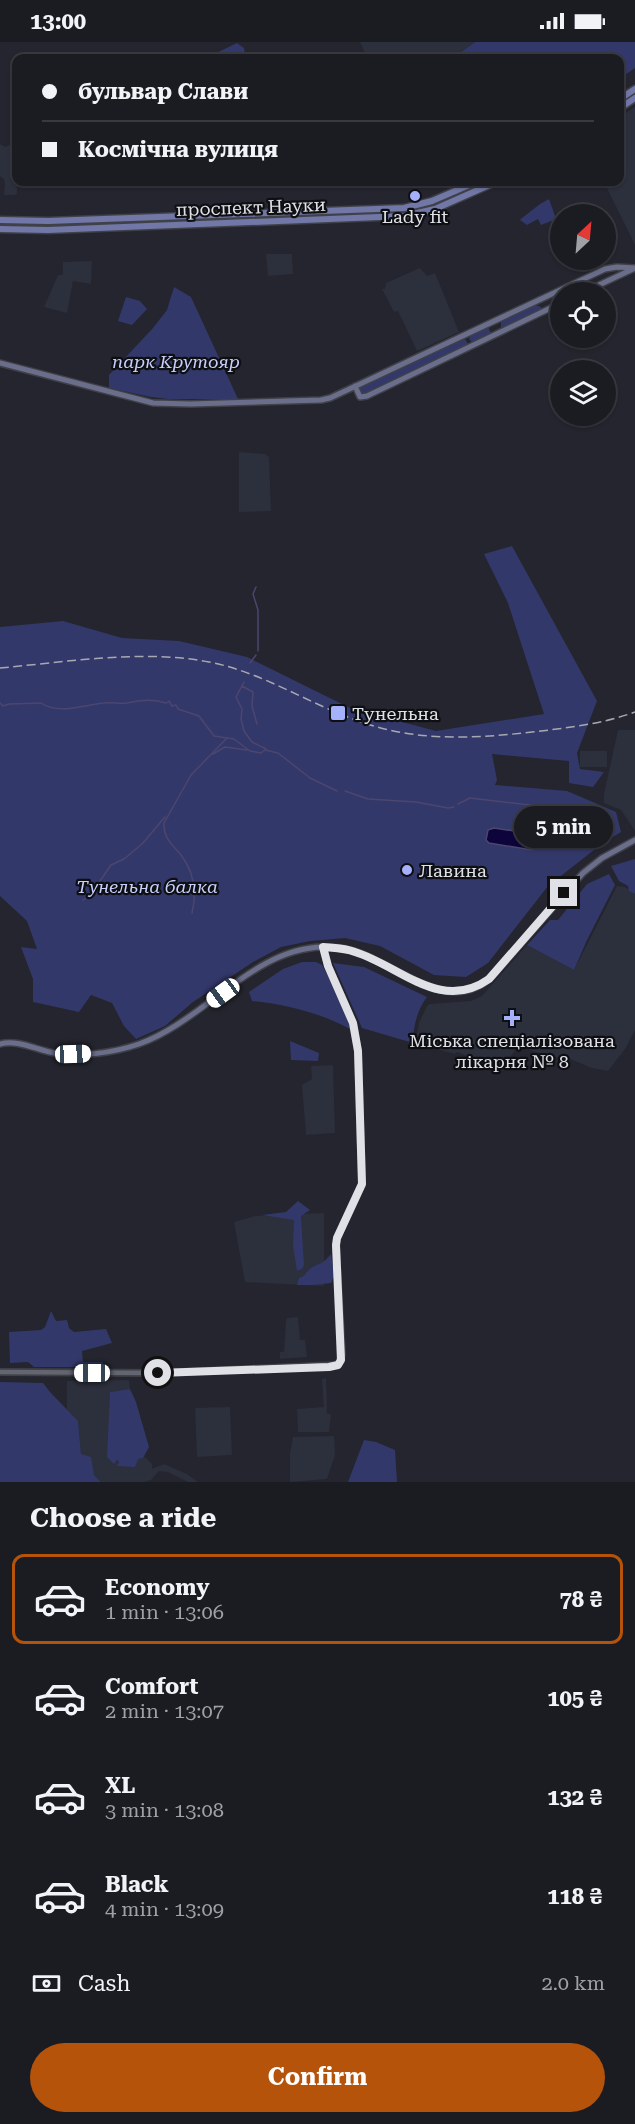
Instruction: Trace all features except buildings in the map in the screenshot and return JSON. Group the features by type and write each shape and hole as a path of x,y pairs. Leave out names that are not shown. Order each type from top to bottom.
{"main road":[{"name":"проспект Науки","path":"0,220 48,221 404,208 432,201 467,186"},
{"name":"проспект Науки","path":"0,229 48,230 404,216 435,209 486,186"},
{"path":"579,282 616,267 635,268 605,282"},
{"path":"0,363 153,403 321,400 355,387 550,296"},
{"path":"355,387 360,397 367,396 550,308"},
{"path":"0,1044 18,1044 56,1053 73,1054 106,1052 138,1044 175,1027 270,960 290,952 323,947 355,951 437,990 456,992 472,989 489,979 497,971 583,873 602,858 635,840"}],"street":[{"path":"0,1372 159,1373 338,1365 342,1355 336,1245 337,1238 362,1184 360,1106 356,1035 349,1011 328,966 323,947"}],"shaded area":[{"path":"360,42 475,42 458,54 365,54"},
{"path":"635,107 635,245 606,186 624,186 624,114"},
{"path":"0,144 5,147 12,144 12,186 17,186 15,195 4,195 4,179 0,176"},
{"path":"266,254 292,254 293,274 268,276"},
{"path":"92,261 91,284 73,281 67,313 44,307 58,275 63,275 63,262"},
{"path":"420,268 427,276 435,273 459,332 417,351 398,311 394,312 382,289 385,289 386,283"},
{"path":"239,452 265,454 269,457 271,511 239,512"},
{"path":"618,730 635,730 635,831 621,810 604,803"},
{"path":"580,751 607,751 607,767 580,767"},
{"path":"494,828 534,834 538,838 536,847 532,850 489,843 486,840 488,830"},
{"path":"617,886 625,887 635,894 635,1030 625,1049 608,1071 519,1047 505,1065 457,1052 455,1054 419,1044 416,1041 419,1023 427,1006 471,1001 482,996 527,945 574,970"},
{"path":"333,1065 335,1133 306,1135 302,1085 312,1079 311,1066"},
{"path":"324,1213 324,1286 245,1282 234,1222 255,1216"},
{"path":"298,1317 300,1340 305,1340 307,1357 280,1359 280,1352 284,1352 287,1318"},
{"path":"326,1378 327,1414 331,1414 329,1432 298,1432 297,1409 324,1407 322,1379"},
{"path":"129,1380 130,1389 110,1392 118,1465 145,1457 152,1464 152,1469 164,1464 187,1474 198,1482 188,1482 168,1472 159,1471 151,1480 144,1482 101,1482 94,1475 81,1455 78,1421 67,1410 67,1381"},
{"path":"230,1407 232,1455 197,1457 195,1408"},
{"path":"334,1436 335,1455 327,1479 290,1482 290,1453 293,1437"}],"green space":[{"path":"475,42 635,42 635,68 624,76 624,54 458,54"},
{"path":"237,43 244,48 245,54 214,54"},
{"path":"549,199 550,221 541,225 538,219 527,225 520,220"},
{"name":"парк Крутояр","path":"174,287 191,297 238,399 168,399 109,388 109,375 167,310"},
{"path":"126,297 140,301 147,309 132,325 118,321"},
{"path":"535,305 541,307 541,311 472,343 469,338 488,327 491,333 501,328 501,322"},
{"path":"465,339 468,344 466,347 363,395 358,389 361,386"},
{"name":"Тунельна балка","path":"512,546 597,701 577,753 580,769 604,772 593,787 569,783 569,761 492,754 497,780 495,785 567,791 616,812 621,832 603,843 548,886 488,963 466,977 434,975 380,946 345,938 310,941 281,947 253,962 193,1002 165,1026 136,1039 124,1026 112,1003 91,995 79,1012 33,1002 33,979 21,947 37,949 27,921 0,896 0,627 63,621 122,638 179,641 247,657 350,708 436,731 544,714 508,603 484,554"},
{"path":"635,859 635,894 619,881 611,866"},
{"path":"609,874 615,885 574,970 527,945 550,920 558,920 587,884"},
{"path":"302,962 316,962 322,965 351,1018 350,1029 302,1010 252,1001 249,992 283,969"},
{"path":"333,963 364,967 427,997 416,1019 413,1043 362,1028"},
{"path":"290,1041 319,1053 318,1061 291,1060"},
{"path":"298,1201 310,1210 301,1216 304,1265 297,1271 293,1246 294,1220 262,1215 286,1212"},
{"path":"331,1254 334,1276 331,1283 297,1285 299,1278"},
{"path":"51,1311 56,1321 67,1320 69,1328 74,1332 106,1329 112,1343 82,1351 83,1362 103,1362 103,1367 34,1367 28,1362 10,1363 9,1332 41,1330 45,1327"},
{"path":"0,1382 43,1383 78,1421 81,1454 91,1457 94,1475 101,1482 0,1482"},
{"path":"130,1389 149,1447 143,1458 138,1459 135,1467 117,1466 119,1462 117,1460 114,1464 107,1457 110,1392"},
{"path":"364,1440 395,1450 397,1482 348,1482"}],"waterway":[{"path":"256,587 253,594 258,610 258,651"},
{"path":"250,663 256,655"},
{"path":"244,682 236,697 242,709 241,719 244,731 252,742 266,749"},
{"path":"242,686 253,692 252,706 257,724"},
{"path":"0,703 3,706 41,703 48,707 63,709 107,703 147,700 166,703 169,701 172,706 176,705 178,709 199,716 214,736 234,739 250,751 261,753 265,750 278,753 310,778 337,791"},
{"path":"192,913 194,897 192,875 181,855 167,837 164,823 191,775 227,738"},
{"path":"213,754 225,747 247,750"},
{"path":"345,791 368,799 454,807"},
{"path":"458,804 470,798 539,806"},
{"path":"542,806 581,817 599,813"},
{"path":"83,900 91,894 111,865 124,859 142,844 165,817"}],"railway":[{"path":"0,668 131,657 184,658 209,662 247,673 335,712 375,726 397,732 442,737 487,736 558,729 597,723 635,712"}],"place":[{"name":"Lady fit","path":"415,196"},
{"name":"Тунельна","path":"338,713"},
{"name":"Лавина","path":"407,870"},
{"name":"Міська спеціалізована лікарня № 8","path":"512,1018"}],"route":[{"path":"158,1373 329,1367 338,1365 341,1360 336,1245 363,1177 358,1051 349,1011 328,966 323,947 355,951 437,990 465,991 489,979 564,893"}]}
